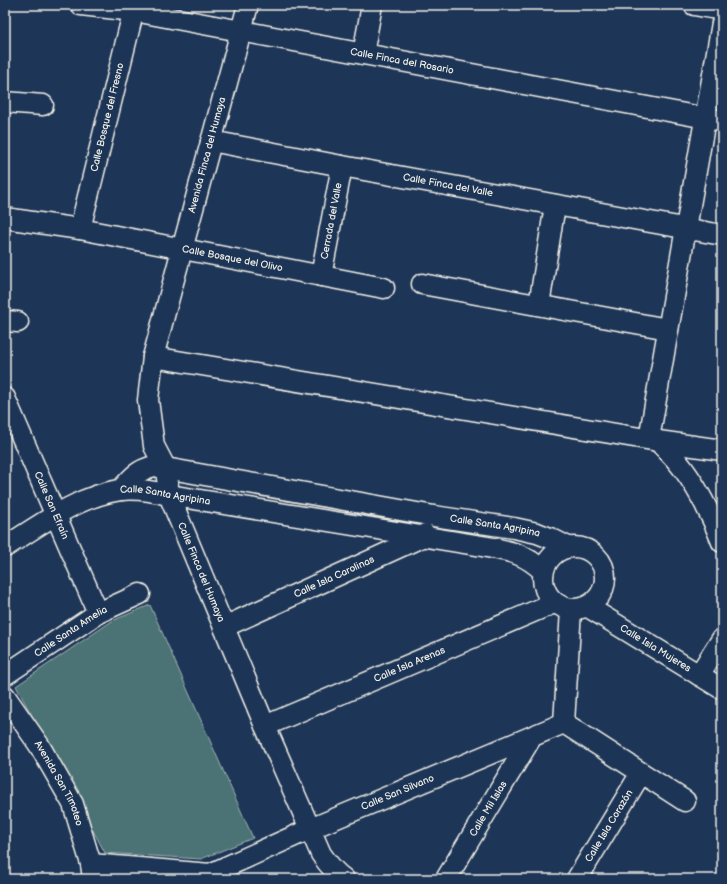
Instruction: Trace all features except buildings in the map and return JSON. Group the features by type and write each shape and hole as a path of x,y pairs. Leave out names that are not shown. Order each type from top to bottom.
{"street":[{"name":"Calle Finca del Rosario","path":"81,5 135,8 241,31 714,120"},
{"name":"Avenida Finca del Humaya","path":"166,305 248,5"},
{"path":"363,54 372,5"},
{"path":"694,5 722,10"},
{"name":"Calle Bosque del Fresno","path":"80,229 135,8"},
{"path":"653,440 668,329 694,178 714,120 722,23"},
{"path":"5,102 43,105"},
{"name":"Calle Finca del Valle","path":"211,141 722,235"},
{"name":"Cerrada del Valle","path":"320,276 342,166"},
{"path":"539,305 555,205"},
{"name":"Calle Bosque del Olivo","path":"5,218 80,229 384,288"},
{"path":"422,284 668,329"},
{"name":"Calle Finca del Humaya","path":"166,305 153,356 148,400 154,446 166,468 169,495 182,530 310,829"},
{"path":"153,356 653,440 722,450"},
{"name":"Calle San Efraín","path":"5,398 9,420 56,514 98,613"},
{"path":"653,440 677,461 689,478 714,521 722,542"},
{"path":"144,468 154,446"},
{"name":"Calle Santa Agripina","path":"121,490 132,477 144,468 154,466 536,533 550,538 568,548"},
{"path":"5,547 56,514 99,495 121,490"},
{"name":"Calle Santa Agripina","path":"121,490 150,490 169,495 424,536 519,554 533,561 543,571"},
{"path":"424,536 434,516"},
{"name":"Calle Isla Carolinas","path":"224,627 424,536"},
{"path":"577,547 585,549 593,553 600,560 604,568 605,577 603,590 596,601 571,607 548,597 542,580 546,563 559,550 568,548 577,547"},
{"name":"Calle Santa Amelia","path":"5,675 98,613 140,594"},
{"path":"571,607 564,724 685,801"},
{"name":"Calle Isla Mujeres","path":"571,607 699,675 722,689"},
{"name":"Calle Isla Arenas","path":"266,726 571,607"},
{"path":"699,675 722,639"},
{"name":"Avenida San Timoteo","path":"5,696 39,745 73,804 92,871"},
{"name":"Calle San Silvano","path":"92,871 211,876 310,829 564,724"},
{"name":"Calle Mil Islas","path":"446,879 531,738"},
{"name":"Calle Isla Corazón","path":"577,879 641,773"},
{"path":"310,829 321,854 328,865 344,879"}],"green space":[{"path":"150,605 253,838 201,859 105,853 16,686 112,621"}]}
